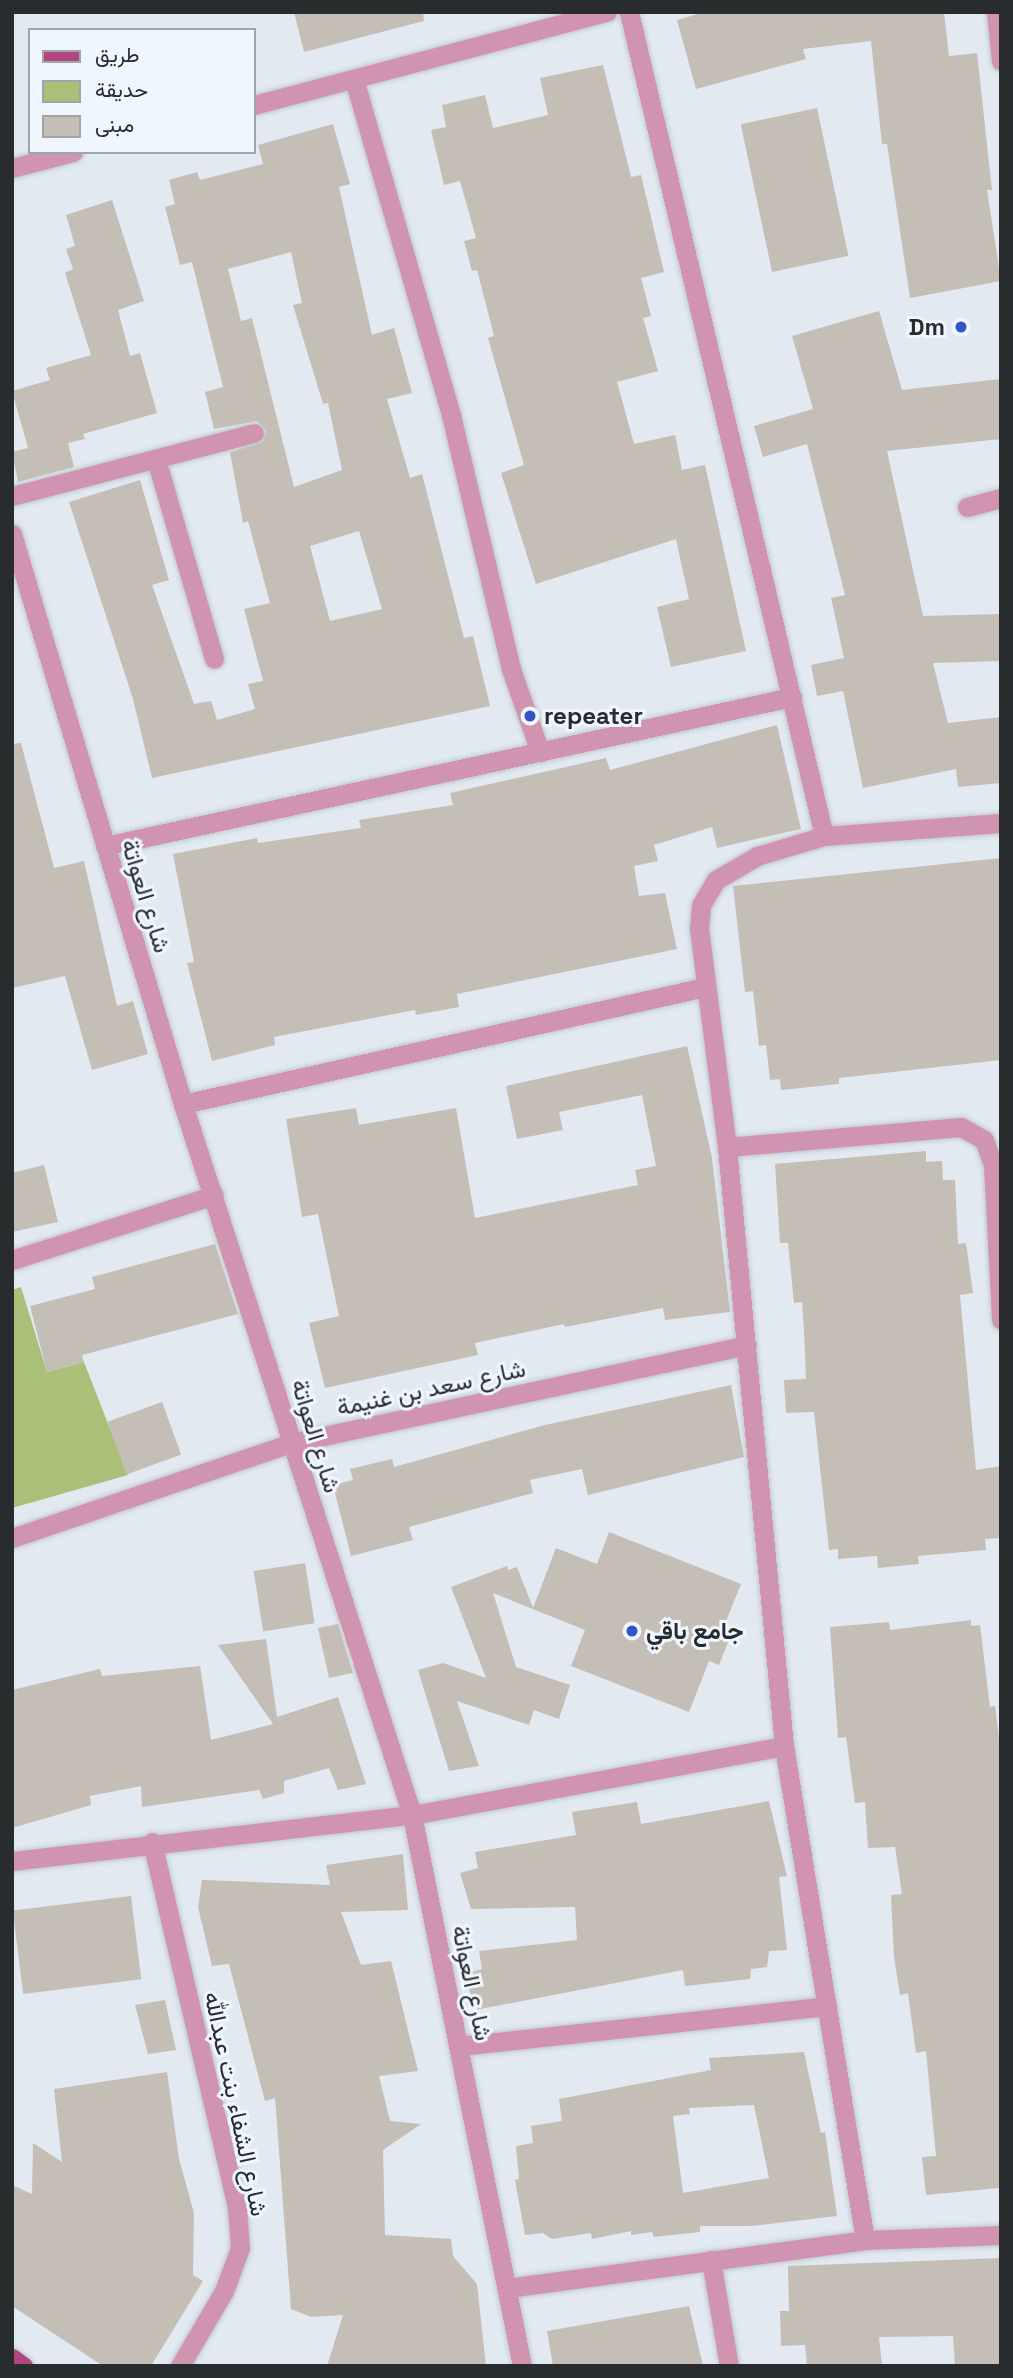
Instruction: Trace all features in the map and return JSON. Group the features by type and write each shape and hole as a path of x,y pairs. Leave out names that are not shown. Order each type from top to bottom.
{"main road":[{"path":"12,2358 23,2366"}],"street":[{"path":"256,104 607,12"},
{"path":"629,12 824,836"},
{"path":"996,12 1001,61"},
{"path":"354,79 451,415 510,669 540,752"},
{"path":"12,168 65,154"},
{"path":"12,496 254,433"},
{"path":"156,459 214,659"},
{"path":"967,507 1001,498"},
{"name":"شارع العواتة","path":"12,534 183,1104 412,1815 522,2366"},
{"path":"105,846 792,697"},
{"path":"865,2240 784,1746 727,1147 699,929 701,905 716,880 757,856 824,836 1001,823"},
{"path":"183,1104 705,987"},
{"path":"727,1147 961,1127 984,1140 993,1165 1001,1320"},
{"path":"12,1260 214,1195"},
{"name":"شارع سعد بن غنيمة","path":"12,1538 291,1443 747,1345"},
{"path":"12,1861 152,1842 412,1815 784,1746"},
{"name":"شارع الشفاء بنت عبدالله","path":"152,1842 237,2208 240,2248 224,2291 180,2366"},
{"path":"460,2046 827,2006"},
{"path":"507,2288 865,2240 1001,2235"},
{"path":"711,2260 729,2366"}],"green space":[{"path":"21,1287 47,1372 84,1362 128,1475 12,1508 12,1290"}],"building":[{"path":"294,12 423,12 424,21 304,52"},
{"path":"705,12 944,12 949,56 977,53 992,190 987,190 1001,281 910,298 887,144 882,144 871,41 803,49 806,59 696,89 677,20"},
{"path":"603,65 631,177 641,175 664,272 641,278 651,316 643,318 658,371 617,382 634,444 675,435 682,470 705,465 746,651 671,667 657,607 689,599 676,539 536,584 501,473 524,465 488,338 494,336 477,270 472,271 464,241 476,238 460,181 444,185 431,130 446,127 442,105 485,95 493,128 548,115 540,78"},
{"path":"817,108 848,256 772,272 741,124"},
{"path":"333,124 350,184 339,187 372,335 394,328 412,393 387,399 410,478 422,474 464,638 473,636 490,706 152,778 133,699 69,502 140,480 169,580 152,585 194,704 211,701 217,720 255,709 248,684 263,681 244,609 270,603 248,521 243,523 230,452 262,442 266,431 257,421 214,429 205,392 223,387 192,262 180,265 165,207 175,204 169,180 197,172 200,180 263,164 258,145","holes":["291,252 302,303 293,305 323,404 328,403 342,470 294,487 252,318 241,321 228,269","359,531 382,609 330,621 310,546"]},
{"path":"112,200 144,301 118,310 130,356 140,353 157,413 83,434 85,439 68,443 74,467 18,482 12,452 28,448 12,391 50,380 46,368 91,355 65,273 73,269 66,249 75,246 66,215"},
{"path":"879,311 902,390 1001,379 1001,439 887,451 923,616 1001,614 1001,661 933,663 948,723 1001,717 1001,783 958,787 956,769 863,788 843,691 817,696 811,665 844,658 831,598 845,595 807,444 763,457 754,426 813,409 792,336"},
{"path":"777,725 801,829 717,848 712,827 654,845 658,861 634,866 639,896 665,893 677,949 457,994 459,1007 416,1015 415,1010 274,1037 275,1045 212,1061 187,963 194,962 173,854 257,838 258,843 361,828 359,820 453,805 450,793 606,758 610,770"},
{"path":"21,743 54,868 84,861 117,1006 133,1001 148,1054 92,1070 65,976 12,988 12,744"},
{"path":"1001,858 1001,1060 839,1078 839,1084 781,1090 780,1079 770,1080 766,1045 759,1046 753,991 745,992 733,886"},
{"path":"687,1046 712,1158 730,1312 665,1320 663,1308 565,1327 564,1324 475,1343 478,1355 325,1388 309,1323 339,1316 318,1214 302,1217 286,1119 356,1108 359,1125 456,1108 475,1218 638,1185 635,1170 656,1166 642,1095 559,1112 563,1130 517,1139 506,1086"},
{"path":"926,1151 926,1162 942,1161 943,1180 955,1180 958,1244 966,1243 973,1293 960,1295 976,1470 1001,1466 1001,1538 985,1539 986,1550 918,1556 919,1564 878,1568 877,1556 838,1559 838,1549 829,1550 814,1412 786,1413 784,1380 806,1379 804,1330 802,1302 794,1303 788,1243 780,1243 775,1164"},
{"path":"44,1165 58,1222 12,1232 12,1173"},
{"path":"215,1244 238,1314 82,1355 84,1362 47,1372 30,1306 95,1289 92,1277"},
{"path":"731,1385 744,1457 588,1495 582,1469 530,1480 533,1493 409,1527 413,1540 351,1556 333,1485 353,1480 350,1469 392,1459 394,1467 545,1425"},
{"path":"162,1402 181,1455 127,1474 107,1422"},
{"path":"609,1532 741,1584 720,1636 729,1640 719,1665 709,1661 689,1712 571,1666 585,1630 493,1593 516,1667 570,1685 559,1719 534,1710 529,1725 457,1701 479,1766 449,1771 418,1670 443,1663 486,1678 451,1587 507,1566 508,1570 517,1567 533,1608 556,1548 597,1564"},
{"path":"305,1563 315,1623 263,1631 254,1571"},
{"path":"971,1620 971,1626 980,1625 990,1707 995,1706 1001,1753 999,2188 926,2195 922,2157 936,2156 926,2051 916,2053 908,1993 900,1995 894,1957 891,1895 902,1894 895,1847 868,1848 865,1802 855,1803 846,1737 838,1738 830,1627 889,1622 890,1630"},
{"path":"338,1624 353,1673 329,1678 318,1628"},
{"path":"266,1639 277,1717 338,1697 366,1784 338,1790 329,1768 284,1781 284,1793 263,1799 259,1790 142,1807 141,1786 90,1796 91,1805 12,1828 12,1690 100,1669 102,1676 200,1666 211,1740 273,1724 218,1645"},
{"path":"769,1801 787,1876 779,1877 787,1950 769,1951 767,1967 751,1969 750,1979 685,1986 683,1970 475,2010 465,1974 482,1969 479,1951 577,1940 575,1907 471,1909 460,1873 478,1868 475,1852 576,1835 572,1812 637,1802 641,1824"},
{"path":"403,1854 408,1910 341,1912 361,1965 391,1961 418,2071 379,2076 390,2121 421,2124 383,2150 385,2235 451,2239 453,2256 477,2284 486,2366 327,2366 343,2315 311,2317 291,2309 275,2098 265,2101 229,1964 212,1966 198,1907 202,1880 330,1885 326,1865"},
{"path":"131,1896 141,1979 23,1994 13,1911"},
{"path":"165,2000 176,2050 148,2054 135,2005"},
{"path":"804,2052 821,2133 825,2132 837,2216 751,2226 700,2226 700,2232 654,2237 652,2232 631,2235 631,2231 592,2239 591,2233 552,2239 543,2233 525,2235 515,2180 519,2179 516,2146 533,2143 531,2126 562,2121 559,2099 711,2070 709,2058","holes":["754,2105 769,2178 683,2193 673,2116 690,2114 689,2108"]},
{"path":"167,2072 179,2159 194,2213 193,2275 203,2281 151,2366 103,2366 12,2306 12,2185 32,2194 33,2143 62,2162 54,2089"},
{"path":"1001,2258 1001,2366 955,2366 953,2336 879,2337 882,2366 807,2366 805,2345 781,2346 780,2311 789,2311 788,2266"},
{"path":"689,2306 703,2366 553,2366 547,2331"}],"place":[{"name":"Dm","path":"961,327"},
{"name":"repeater","path":"530,716"},
{"name":"جامع باقي","path":"632,1631"}]}
